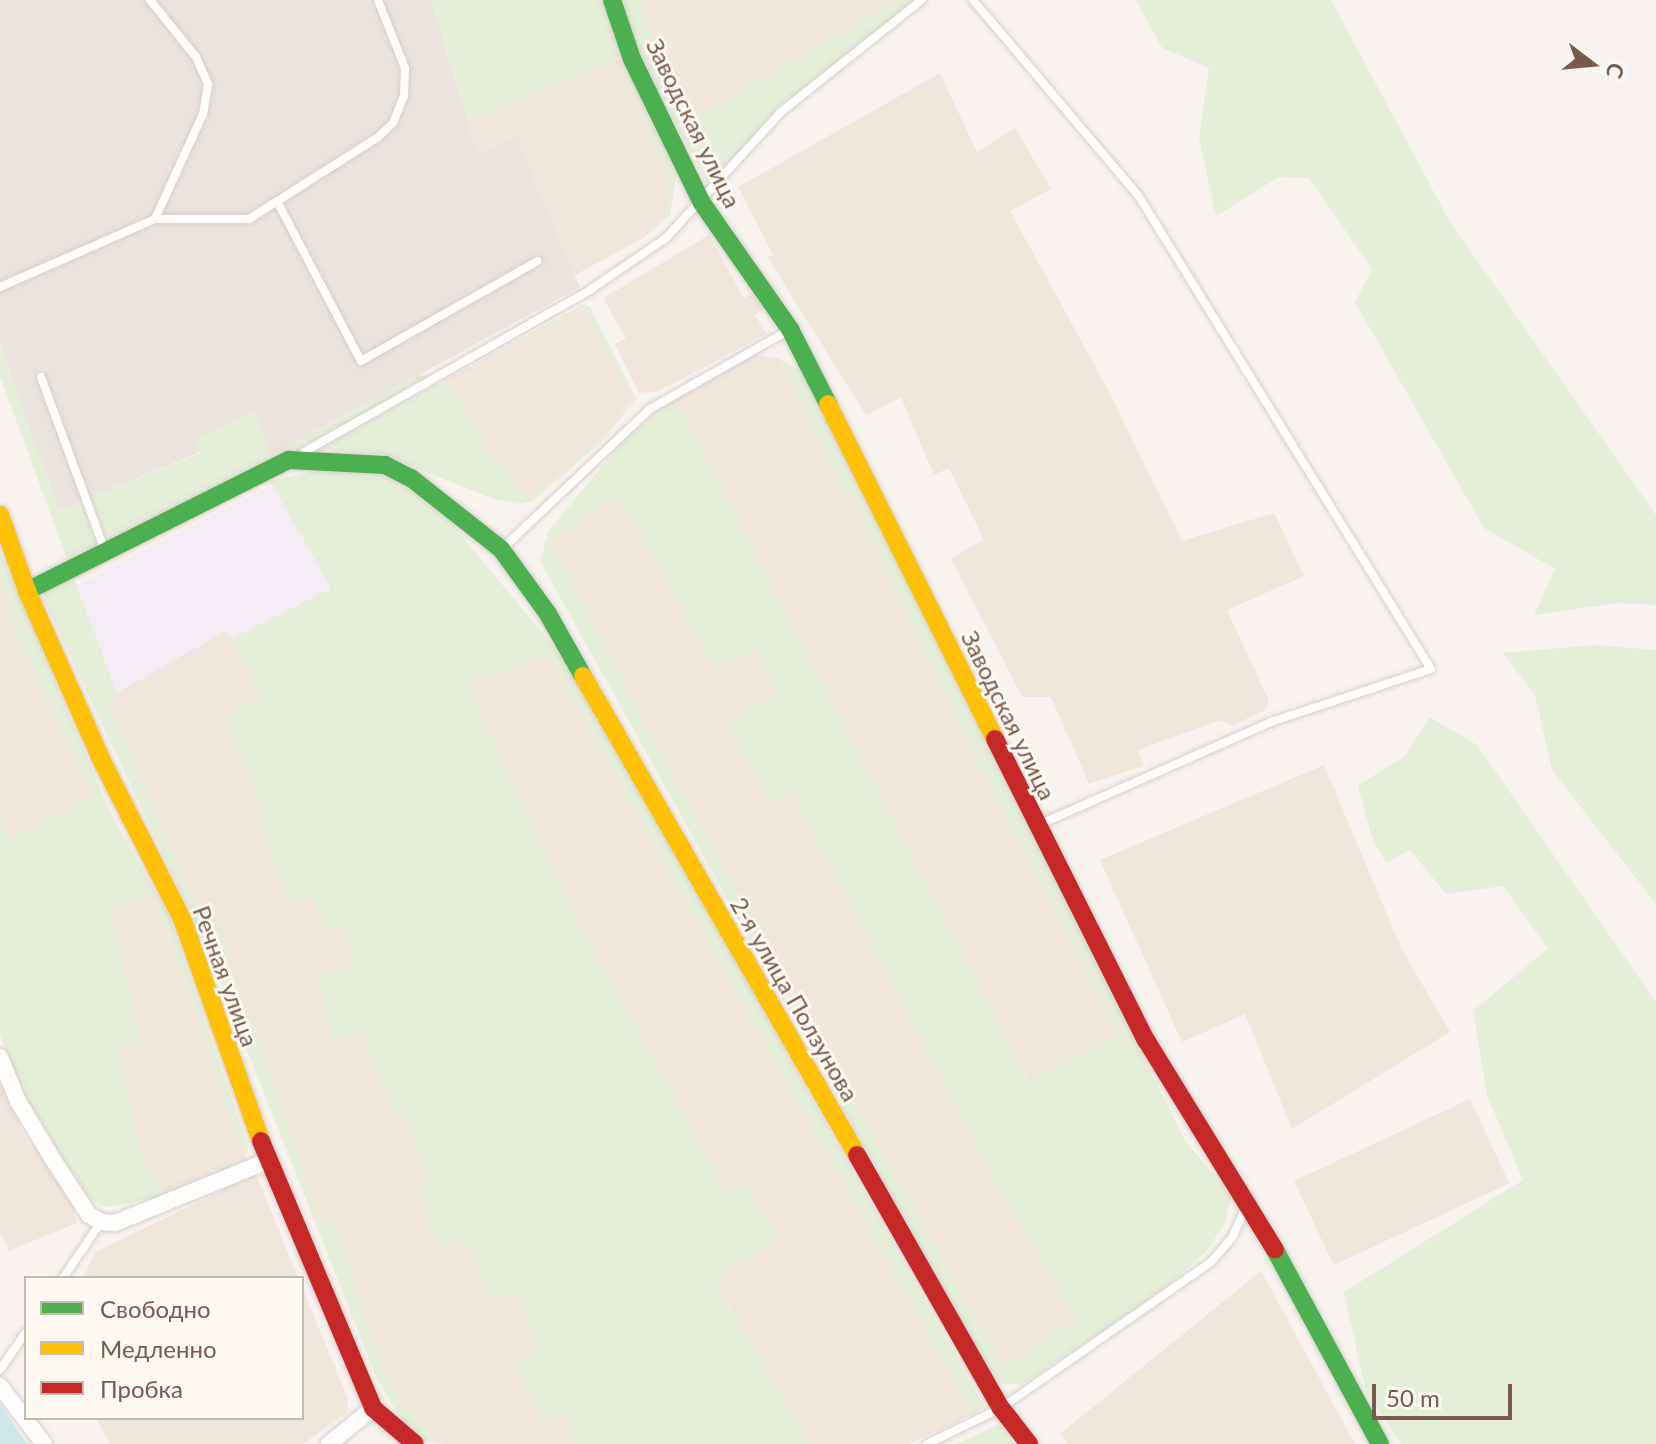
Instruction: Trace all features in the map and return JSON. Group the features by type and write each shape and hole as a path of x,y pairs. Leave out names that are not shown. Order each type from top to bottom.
{"street":[{"name":"Заводская улица","path":"612,0 632,59 702,203 790,329 1146,1040 1249,1201 1380,1444"},
{"name":"2-я улица Ползунова","path":"289,460 325,458 385,465 411,478 501,549 548,614 1001,1408 1029,1444"},
{"path":"27,591 289,460"},
{"name":"Речная улица","path":"0,515 27,591 103,763 183,921 268,1161 373,1408 415,1444"},
{"path":"0,1057 18,1101 52,1158 89,1215 101,1222 115,1223 268,1161"},
{"path":"0,1386 24,1418"},
{"path":"329,1444 373,1408"},
{"path":"26,1420 44,1444"}],"lane":[{"path":"150,0 196,57 208,84 203,114 155,219"},
{"path":"0,287 155,219 249,219 278,203 393,123 404,96 405,68 378,0"},
{"path":"289,460 590,290 666,238 702,203 781,112 922,0"},
{"path":"973,0 1138,195 1431,669 1271,722 1037,826"},
{"path":"278,203 361,361 538,261"},
{"path":"501,549 650,409 790,329"},
{"path":"41,377 105,552"},
{"path":"927,1444 1001,1408 1211,1262 1232,1238 1249,1201"},
{"path":"64,1276 101,1222"},
{"path":"0,1370 24,1335"}],"shaded area":[{"path":"0,0 431,0 478,153 516,137 580,287 270,456 254,412 195,440 200,452 59,511 0,344"},
{"path":"639,0 898,0 695,118 652,37"},
{"path":"619,58 673,191 665,214 645,237 575,275 516,138 478,153 469,122"},
{"path":"940,73 977,152 1015,128 1051,189 1010,211 1107,388 1182,541 1274,513 1304,576 1227,610 1269,701 1265,710 1232,726 1221,720 1138,750 1143,766 1089,784 1051,697 1022,697 951,558 984,540 949,468 934,475 901,397 866,415 768,258 773,255 738,187"},
{"path":"709,235 744,298 756,291 765,308 755,315 766,334 659,391 639,393 615,344 626,338 603,298"},
{"path":"584,309 633,398 600,439 525,502 502,461 494,464 448,378"},
{"path":"753,354 780,359 844,491 849,489 980,767 1120,1034 1029,1082 674,397"},
{"path":"272,485 332,588 231,639 226,630 117,693 77,585"},
{"path":"619,496 715,668 755,647 778,694 727,724 770,803 792,791 1000,1190 1077,1320 1001,1367 674,778 550,540"},
{"path":"0,576 13,607 5,611 95,797 9,839 0,817"},
{"path":"227,630 262,694 224,719 267,820 259,825 290,902 313,895 343,925 354,964 317,976 333,1040 361,1030 394,1112 402,1110 428,1183 416,1189 439,1246 464,1238 517,1290 540,1352 516,1362 544,1421 564,1414 577,1444 445,1444 430,1435 410,1409 404,1412 372,1341 333,1220 320,1223 253,1025 243,1028 235,1001 241,999 218,929 208,932 105,699"},
{"path":"549,654 973,1414 909,1444 809,1444 714,1279 779,1239 744,1182 727,1193 574,915 468,685"},
{"path":"1324,765 1401,948 1450,1032 1292,1129 1245,1014 1182,1042 1100,860"},
{"path":"154,894 245,1156 164,1193 144,1163 118,1051 142,1041 110,908"},
{"path":"0,1082 29,1146 37,1142 74,1207 77,1223 9,1251 0,1231"},
{"path":"1470,1099 1509,1183 1333,1265 1294,1181"},
{"path":"256,1174 297,1276 84,1276 95,1252"},
{"path":"1261,1271 1355,1444 1067,1444 1061,1433"},
{"path":"304,1292 348,1399 347,1412 303,1444 110,1444 97,1420 304,1420"}],"green space":[{"path":"431,0 605,0 676,175 670,216 645,237 665,214 672,191 620,58 469,122"},
{"path":"620,0 639,0 652,37 695,118 898,0 914,0 852,54 787,100 708,184 643,64"},
{"path":"1136,0 1331,0 1450,222 1656,515 1656,605 1618,603 1534,615 1555,569 1484,528 1355,302 1372,269 1309,178 1279,177 1216,216 1199,138 1209,68 1162,48"},
{"path":"584,304 590,307 636,399 601,442 533,501 519,504 493,499 385,455 319,448","holes":["584,309 633,399 600,439 526,501 502,460 494,464 448,378"]},
{"path":"0,344 59,511 200,453 194,440 254,412 271,455 422,373 426,380 274,462 67,559 0,376"},
{"path":"780,359 801,371 1186,1142 1231,1195 1225,1223 1206,1252 1152,1299 1021,1385 1001,1383 982,1359 540,561 549,530 625,439 674,397 1028,1081 1120,1034 980,767 849,490 845,492","holes":["619,496 715,668 756,648 777,694 727,724 770,803 792,792 1000,1190 1077,1320 1002,1367 674,778 550,540"]},
{"path":"330,468 380,475 402,484 446,517 570,666 985,1408 973,1414 548,654 468,685 574,915 727,1193 743,1182 780,1238 714,1280 809,1444 577,1444 564,1415 544,1422 516,1362 540,1351 517,1290 491,1300 464,1238 439,1246 416,1189 428,1183 402,1110 394,1113 361,1031 333,1041 317,976 354,964 343,925 325,930 313,895 290,903 259,824 267,820 224,719 262,694 231,639 331,588 270,481"},
{"path":"0,552 110,812 169,916 248,1147 244,1161 160,1198 105,1207 87,1197 24,1099 0,1035 0,817 9,839 95,796 5,611 13,607 0,576","holes":["154,894 245,1156 165,1193 144,1163 118,1052 142,1042 110,908"]},
{"path":"73,576 117,693 106,699 208,932 219,929 242,999 235,1001 243,1028 253,1025 320,1223 334,1220 372,1341 404,1411 410,1409 430,1435 445,1444 426,1442 399,1415 377,1379 203,939 44,600 45,591"},
{"path":"1594,645 1656,650 1656,904 1552,770 1535,695 1503,653"},
{"path":"1430,717 1477,745 1656,1002 1656,1444 1401,1444 1366,1392 1344,1292 1523,1180 1487,1095 1473,1011 1548,948 1503,886 1446,894 1410,850 1386,863 1372,838 1358,785 1404,757"},
{"path":"1000,1424 1014,1444 956,1444"}],"water":[{"path":"0,1404 27,1444 0,1444"}],"traffic: fast":[{"path":"612,0 632,59 702,203 790,329 828,404"},
{"path":"27,591 289,460 385,465 411,478 501,549 548,614 583,676"},
{"path":"1275,1250 1380,1444"}],"traffic: slow":[{"path":"828,404 995,739"},
{"path":"0,515 27,591 103,763 183,921 261,1141"},
{"path":"583,676 857,1155"}],"traffic: jam":[{"path":"995,739 1146,1040 1275,1250"},
{"path":"261,1141 373,1408 415,1444"},
{"path":"857,1155 1001,1408 1029,1444"}]}
